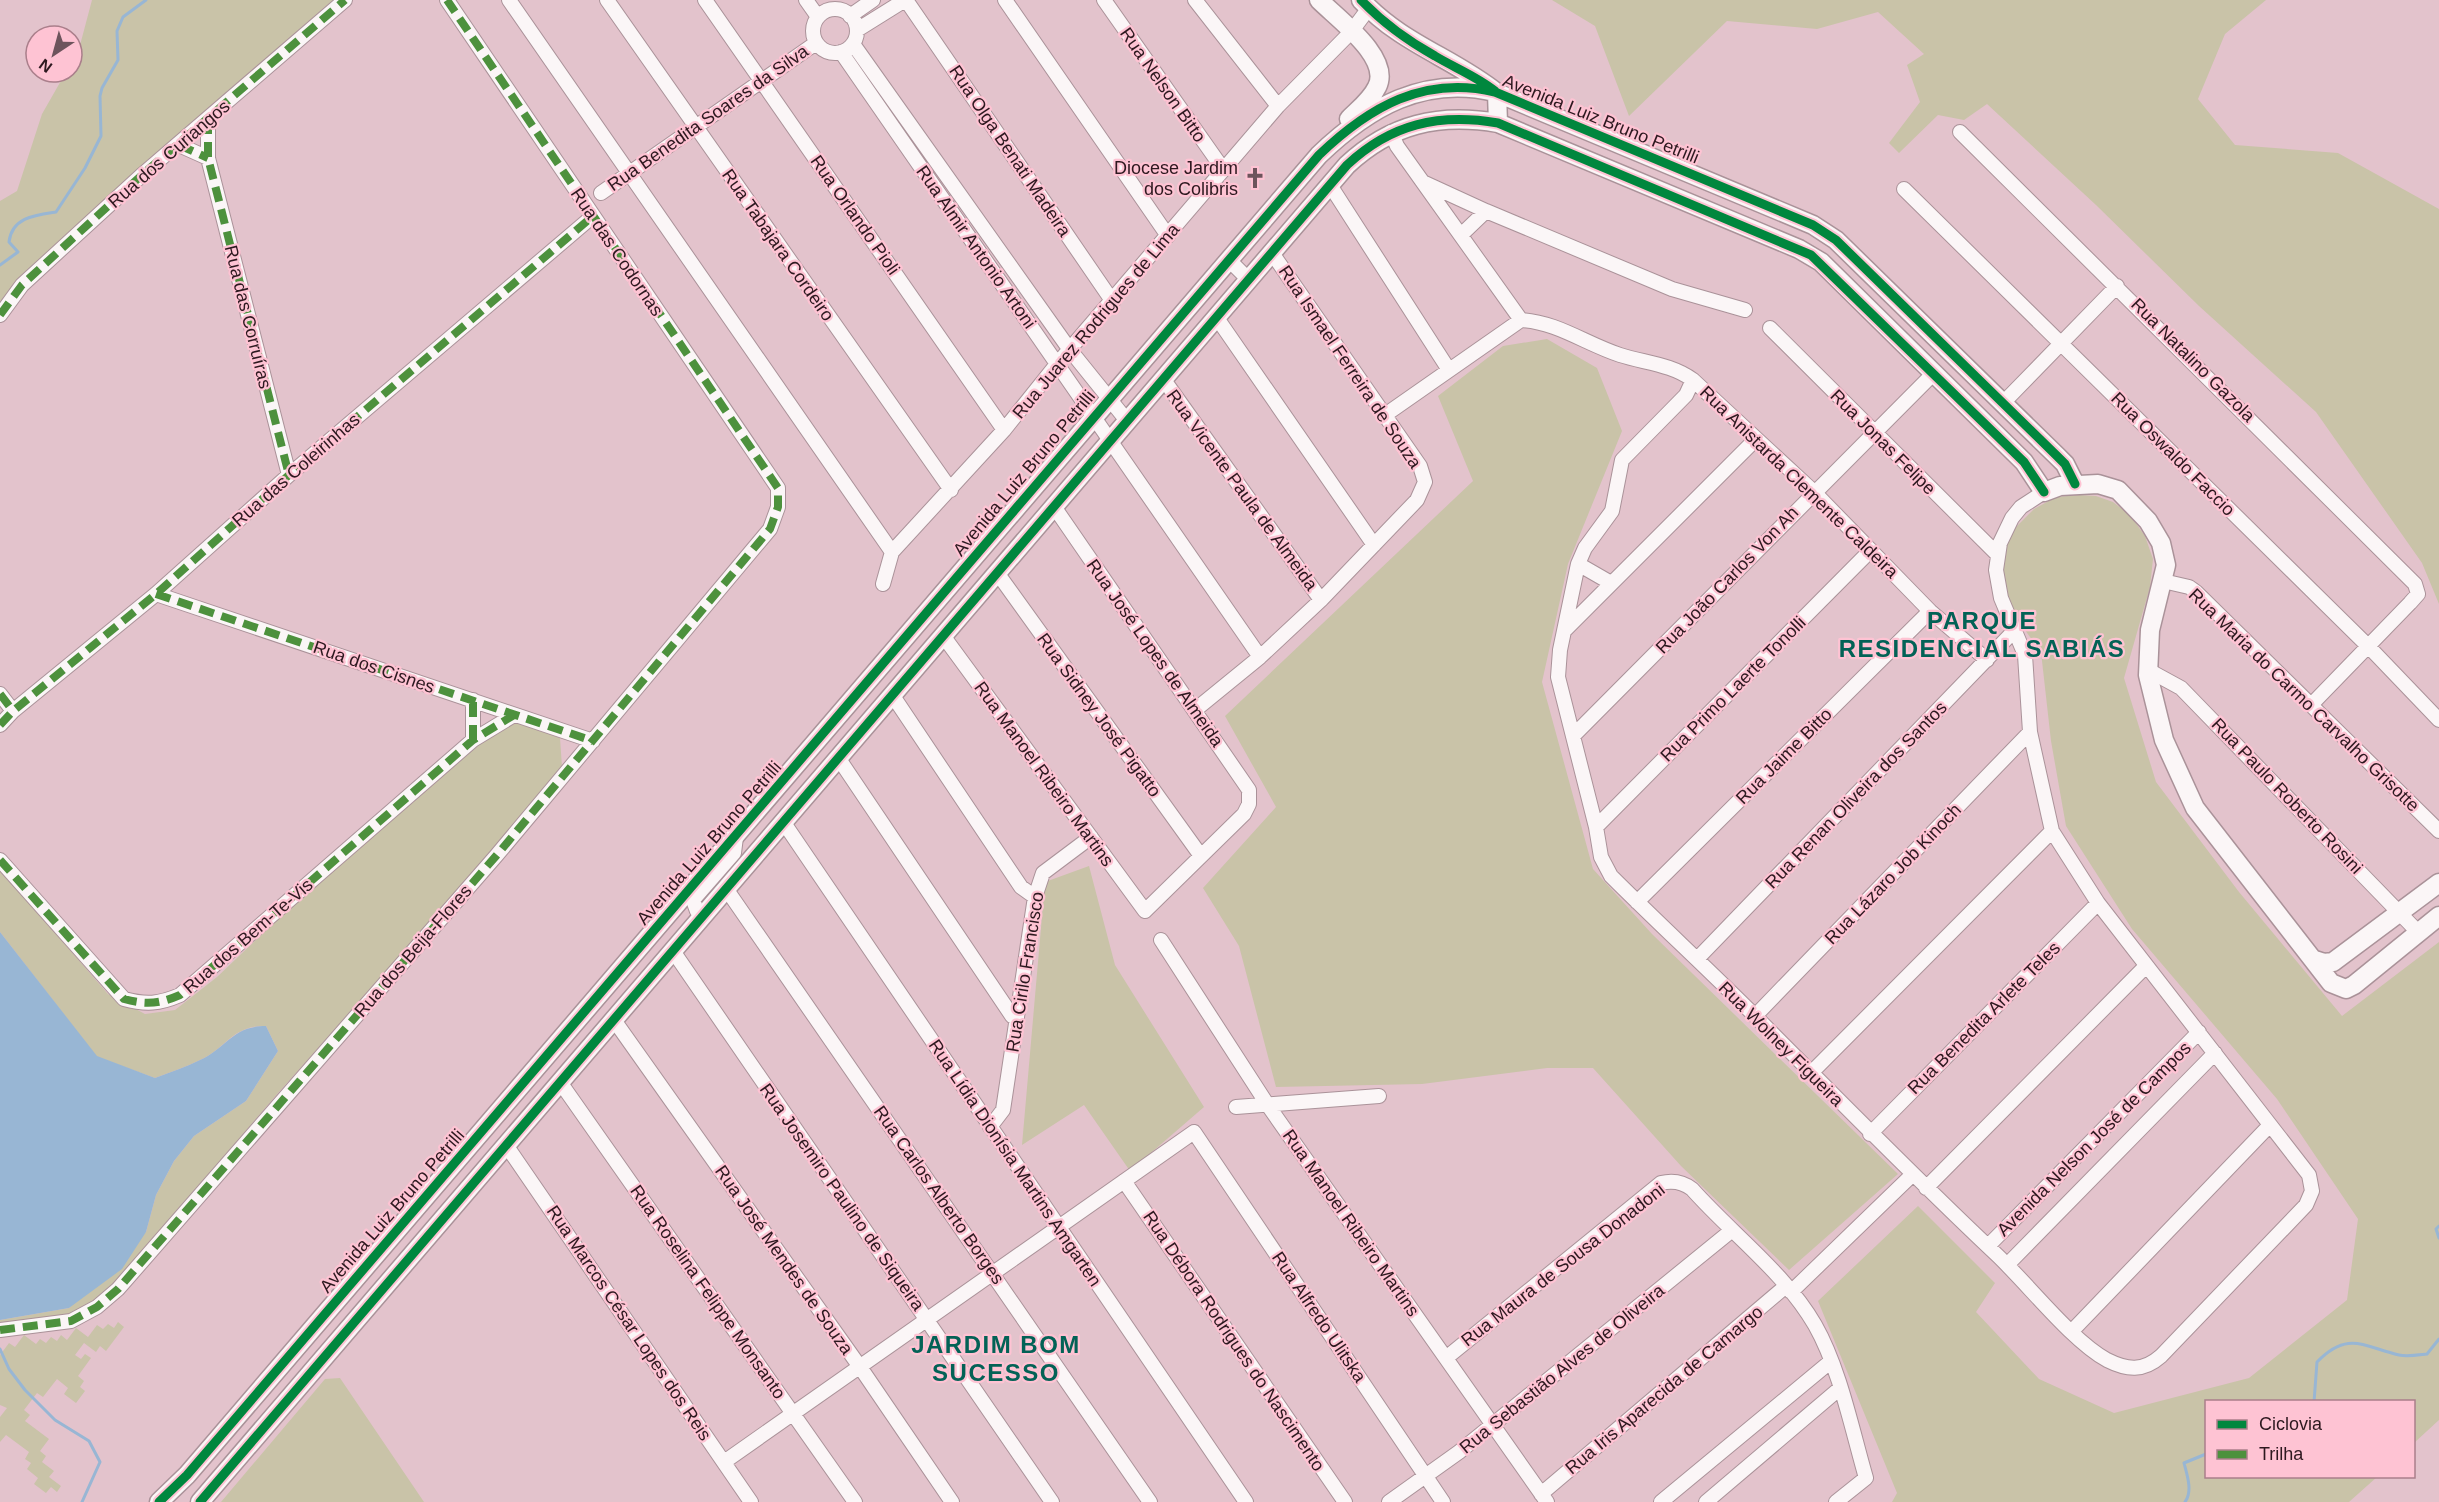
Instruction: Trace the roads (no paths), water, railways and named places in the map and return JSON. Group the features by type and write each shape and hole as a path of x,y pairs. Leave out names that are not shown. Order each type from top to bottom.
{"main road":[{"path":"1319,0 1376,58 1380,80 1372,94 1348,120 1338,137"},
{"path":"1365,4 1390,27 1436,57 1479,78 1497,93 1498,123"},
{"name":"Avenida Luiz Bruno Petrilli","path":"159,1502 187,1475 1229,260 1338,137 1385,104 1409,94 1435,88 1461,87 1497,93 1813,225 1836,240 2066,464 2076,483"},
{"path":"200,1502 1112,442 1330,185 1366,147 1391,132 1409,126 1455,120 1498,123 1799,249 1821,262 2024,462 2044,492 2076,483 2098,484 2118,490 2148,521 2161,543 2166,565 2150,630 2148,670 2152,700 2164,740 2194,808 2331,983 2346,989 2439,916"},
{"path":"1799,249 1813,225"},
{"path":"1930,371 1934,357 1948,350"},
{"path":"1985,424 2003,403"},
{"path":"2315,960 2325,963 2333,962 2439,883"},
{"path":"2352,950 2342,969 2341,976 2347,982 2362,978"}],"street":[{"name":"Rua dos Curiangos","path":"0,315 22,285 345,0"},
{"name":"Rua das Codornas","path":"447,0 778,488 778,507"},
{"path":"509,0 892,552 883,584"},
{"name":"Rua Tabajara Cordeiro","path":"607,0 951,490"},
{"name":"Rua Orlando Pioli","path":"705,0 1004,430"},
{"path":"806,0 818,17"},
{"path":"850,16 873,0"},
{"path":"857,30 850,16 838,10 831,10 818,17 813,30 816,43 827,52 847,48 857,30 906,0"},
{"name":"Rua Olga Benati Madeira","path":"906,0 1113,302"},
{"path":"1005,0 1168,236"},
{"name":"Rua Nelson Bitto","path":"1104,0 1223,169"},
{"path":"1197,2 1278,106"},
{"name":"Rua Juarez Rodrigues de Lima","path":"892,552 1004,430 1057,364 1113,302 1278,106 1351,32 1365,4"},
{"name":"Rua Benedita Soares da Silva","path":"600,193 816,43"},
{"name":"Rua Almir Antonio Artoni","path":"847,48 1070,350 1128,422"},
{"name":"Rua Almir Antonio Artoni","path":"847,48 1057,364 1095,415 1260,657"},
{"name":"Rua das Corruíras","path":"208,119 208,158 289,475"},
{"path":"1385,416 1521,320 1397,146 1391,132"},
{"name":"Rua Natalino Gazola","path":"1960,132 2410,576 2418,594 2369,647"},
{"path":"178,145 208,158"},
{"path":"1423,182 1672,289 1744,309"},
{"path":"1330,185 1449,370"},
{"name":"Rua Oswaldo Faccio","path":"1904,189 2369,647 2439,720"},
{"path":"1461,235 1486,211"},
{"name":"Rua das Coleirinhas","path":"0,725 12,711 156,594 289,475 593,216"},
{"name":"Rua Ismael Ferreira de Souza","path":"1272,253 1420,466 1425,482 1420,496 1374,545"},
{"path":"1229,260 1249,280"},
{"path":"2003,403 2117,286"},
{"path":"1195,710 1260,657 1321,600 1374,545 1217,318"},
{"name":"Rua Anistarda Clemente Caldeira","path":"1521,320 1541,321 1618,354 1679,370 1693,380 1814,492 1930,610 1987,660"},
{"name":"Rua Jonas Felipe","path":"1770,328 1997,554"},
{"name":"Rua João Carlos Von Ah","path":"1574,736 1930,371"},
{"name":"Rua Vicente Paula de Almeida","path":"1164,380 1321,600"},
{"name":"Rua Wolney Figueira","path":"1693,380 1686,395 1622,460 1612,511 1585,548 1578,564 1557,668 1596,827 1601,857 1611,876 1755,1016 1870,1134 2008,1264 2072,1331 2093,1351 2124,1368 2144,1367 2161,1356 2306,1205 2312,1191 2309,1175 2270,1125"},
{"path":"1564,631 1756,439"},
{"path":"2044,492 2021,507 2005,530 1997,554 1997,584 2025,655 2030,732 2052,831 2098,903 2270,1125 2072,1331"},
{"name":"Rua dos Beija-Flores","path":"0,1330 71,1321 97,1307 118,1289 593,741 770,529 778,507"},
{"name":"Rua José Lopes de Almeida","path":"1054,508 1249,790 1250,799 1244,814 1200,856"},
{"name":"Rua Primo Laerte Tonolli","path":"1596,827 1871,550"},
{"path":"1578,564 1611,583"},
{"name":"Rua Sidney José Pigatto","path":"998,574 1200,856"},
{"name":"Rua Maria do Carmo Carvalho Grisotte","path":"2163,581 2189,587 2196,592 2439,831"},
{"name":"Rua dos Cisnes","path":"156,594 593,741"},
{"name":"Rua Jaime Bitto","path":"1637,902 1930,610"},
{"name":"Rua Renan Oliveira dos Santos","path":"1697,959 2015,630"},
{"name":"Rua Manoel Ribeiro Martins","path":"944,637 1144,910 1200,856"},
{"path":"2312,704 2369,647"},
{"name":"Rua Paulo Roberto Rosini","path":"2148,670 2181,688 2418,932"},
{"path":"0,694 12,711"},
{"path":"893,696 1021,887 1035,897"},
{"path":"473,700 473,740"},
{"name":"Rua dos Bem-Te-Vis","path":"0,860 124,999 144,1005 161,1004 180,995 473,740 514,715"},
{"name":"Rua Lázaro Job Kinoch","path":"1755,1016 2030,732"},
{"path":"839,759 1012,1016 1017,1017"},
{"name":"Rua Lídia Dionísia Martins Amgarten","path":"784,823 1246,1502"},
{"path":"1811,1073 2052,831"},
{"path":"705,914 697,911 693,900 734,853 736,837"},
{"name":"Rua Cirilo Francisco","path":"990,1127 1003,1110 1035,897 1043,873 1091,837"},
{"name":"Rua Carlos Alberto Borges","path":"727,890 1150,1502"},
{"name":"Rua Benedita Arlete Teles","path":"1870,1134 2098,903"},
{"path":"669,915 687,909 693,921 690,932"},
{"name":"Rua Manoel Ribeiro Martins","path":"1161,940 1267,1104 1544,1498"},
{"name":"Rua Josemiro Paulino de Siqueira","path":"673,951 1052,1502"},
{"path":"1926,1188 2146,966"},
{"name":"Rua José Mendes de Souza","path":"614,1020 860,1367 952,1502"},
{"name":"Avenida Nelson José de Campos","path":"1988,1246 2199,1032"},
{"name":"Avenida Nelson José de Campos","path":"2008,1264 2216,1053"},
{"name":"Rua Roselina Felippe Monsanto","path":"560,1082 855,1502"},
{"path":"1236,1107 1379,1096"},
{"name":"Rua Alfredo Ulitska","path":"1124,1181 1194,1132 1443,1502"},
{"name":"Rua Marcos César Lopes dos Reis","path":"506,1144 751,1502"},
{"name":"Rua Iris Aparecida de Camargo","path":"1544,1498 1789,1289 1912,1175"},
{"path":"724,1462 1124,1181"},
{"name":"Rua Débora Rodrigues do Nascimento","path":"1124,1181 1345,1502"},
{"name":"Rua Maura de Sousa Donadoni","path":"1446,1358 1661,1183 1683,1183 1692,1189 1731,1231"},
{"path":"1731,1231 1789,1289 1815,1326 1830,1362 1866,1478 1836,1502"},
{"name":"Rua Sebastião Alves de Oliveira","path":"1389,1502 1426,1477 1492,1425 1731,1231"},
{"path":"1661,1502 1830,1362"},
{"path":"1706,1502 1839,1389"}],"water":[{"path":"0,932 97,1056 155,1078 209,1055 245,1030 266,1026 278,1051 246,1101 194,1136 174,1161 156,1195 146,1232 122,1269 69,1308 0,1320"}],"waterway":[{"path":"0,265 18,252 9,242 15,227 26,219 56,212 85,168 101,136 100,96 118,60 117,31 123,17 146,0"},
{"path":"2439,1226 2436,1229 2439,1238"},
{"path":"2314,1400 2317,1362 2338,1346 2366,1345 2399,1355 2413,1356 2427,1354 2439,1339"},
{"path":"0,1349 9,1369 25,1390 55,1420 89,1441 100,1462 82,1502"},
{"path":"2185,1502 2189,1488 2184,1463 2205,1454"}],"place":[{"name":"Diocese Jardim dos Colibris","path":"1255,178"}],"district":[{"name":"PARQUE RESIDENCIAL SABIÁS","path":"1982,635"},
{"name":"JARDIM BOM SUCESSO","path":"996,1359"}]}
